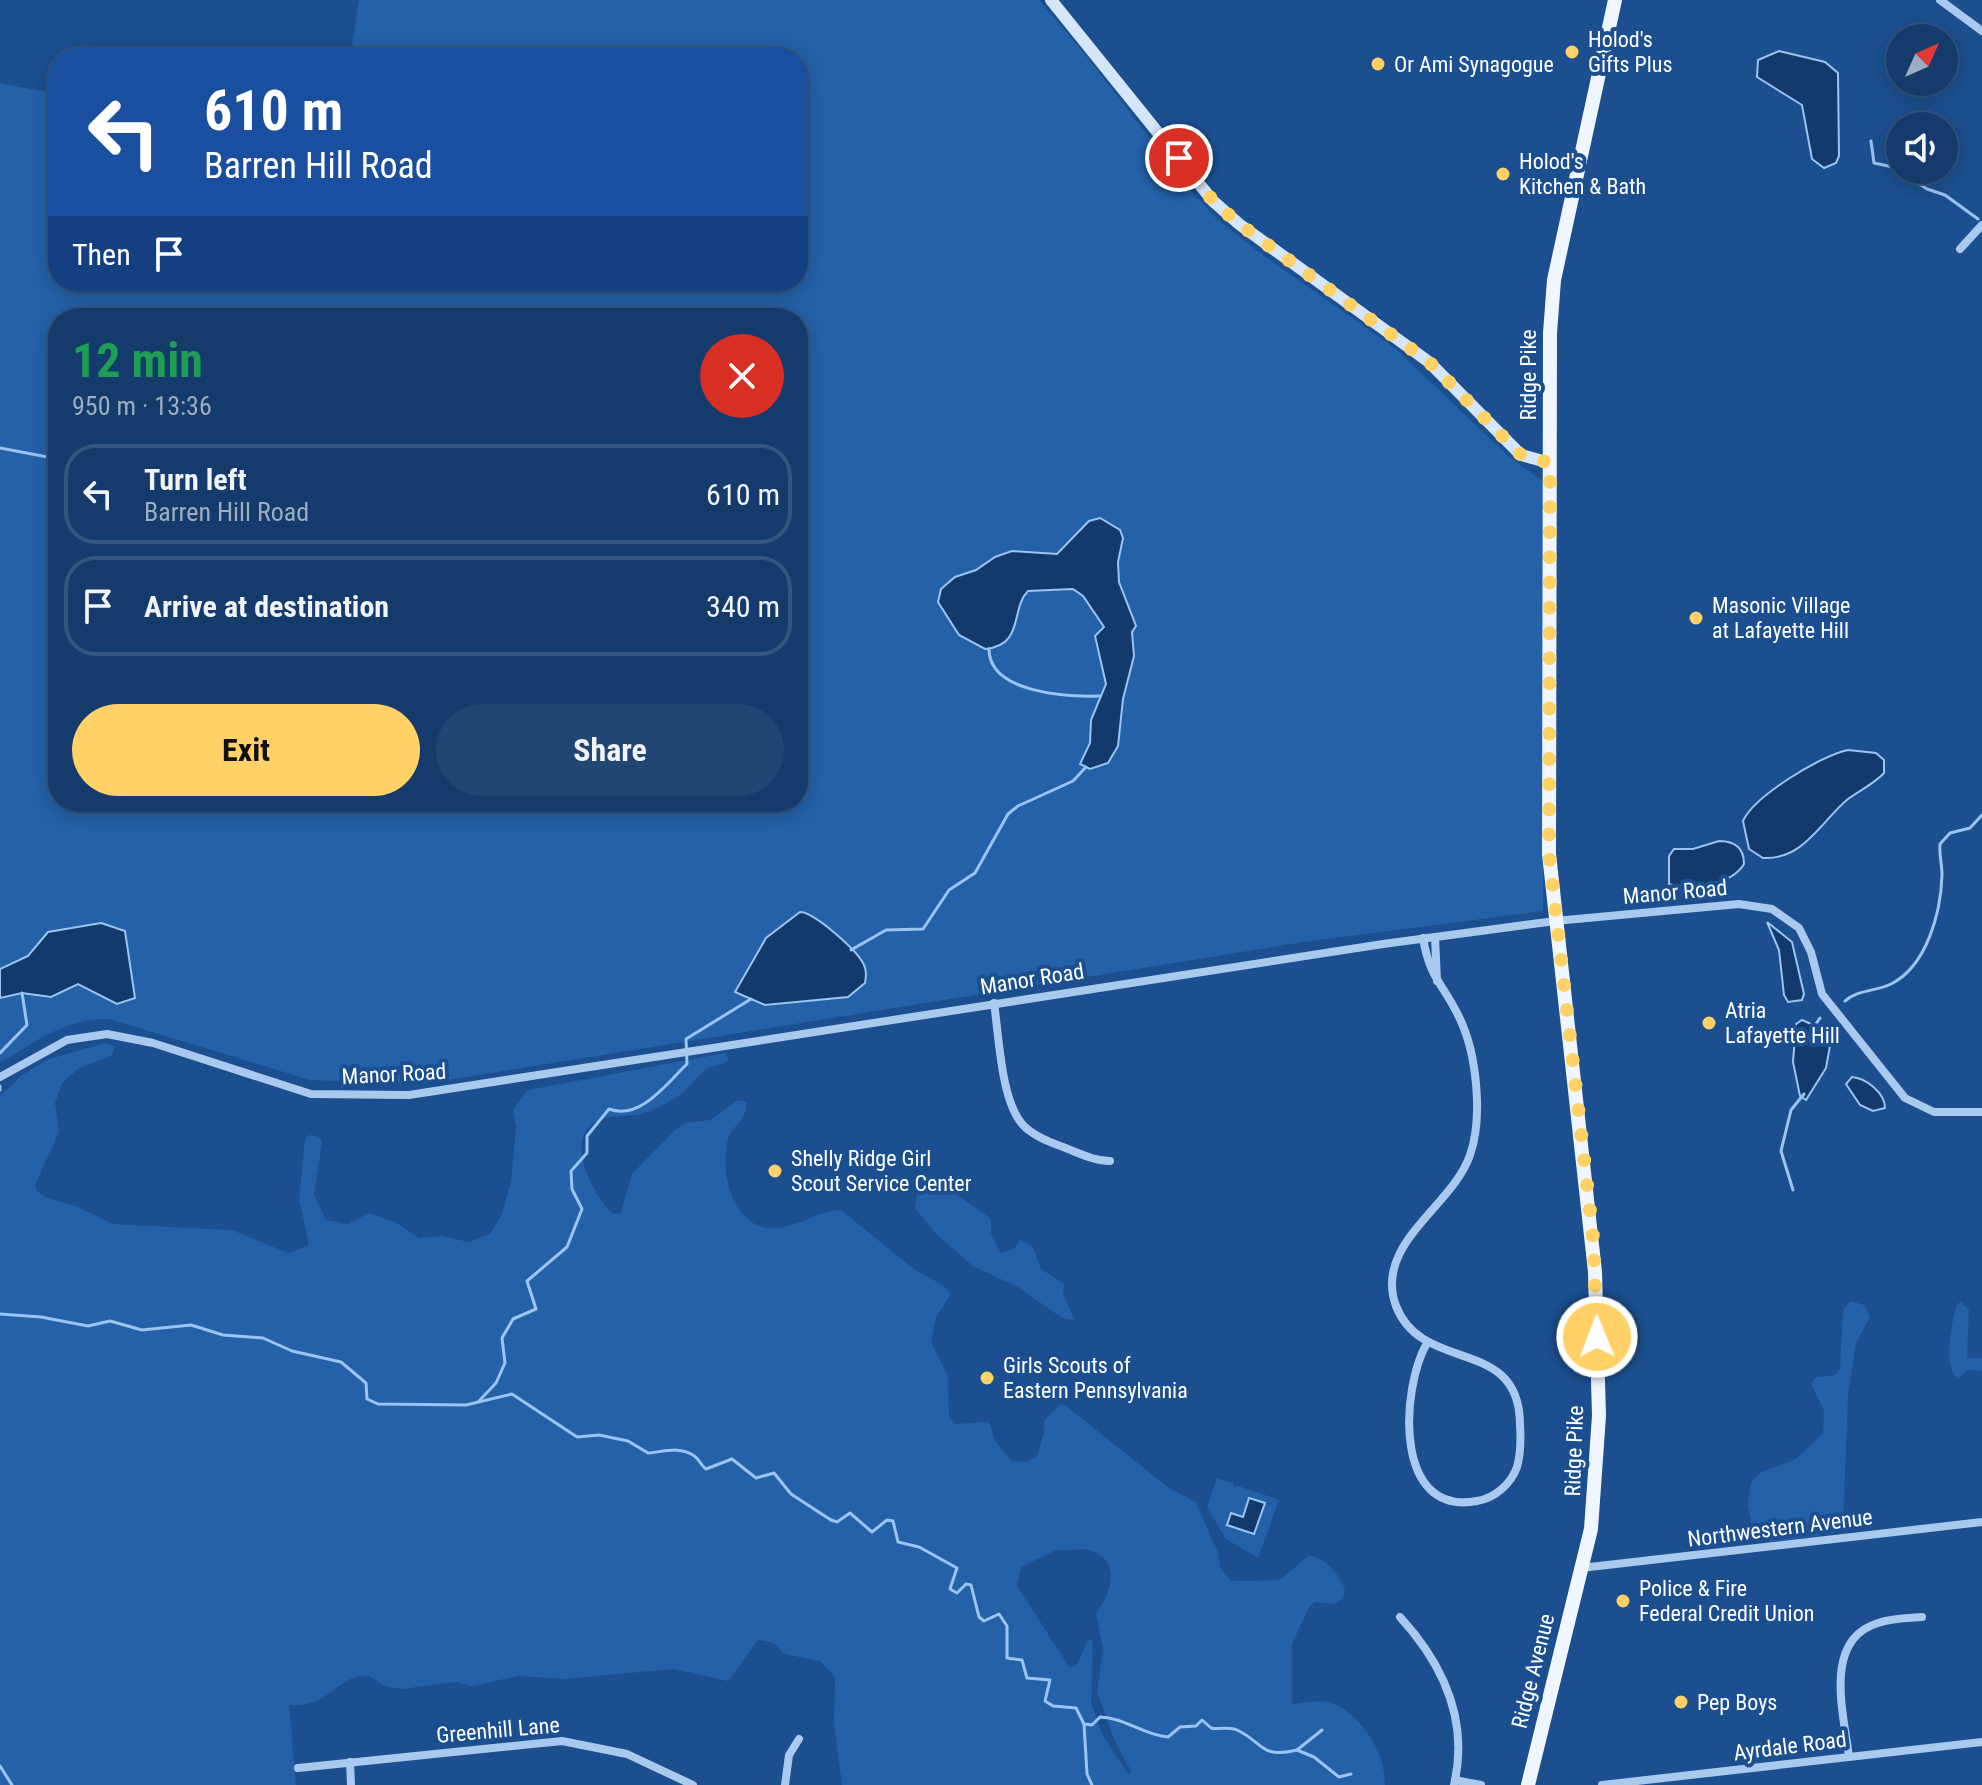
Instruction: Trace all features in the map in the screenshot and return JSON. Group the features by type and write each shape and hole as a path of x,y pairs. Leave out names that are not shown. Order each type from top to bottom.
{"main road":[{"name":"Ridge Pike","path":"1581,1568 1596,1489 1599,1416 1595,1272 1549,854 1551,295 1615,0"},
{"name":"Ridge Avenue","path":"1528,1785 1581,1568"}],"street":[{"path":"1051,0 1213,201 1239,224 1429,362 1521,455 1550,463"},
{"path":"1940,0 1982,31"},
{"path":"1960,249 1982,225"},
{"name":"Manor Road","path":"0,1077 67,1040 107,1034 153,1043 311,1094 409,1095 1423,938 1719,905 1772,909 1787,917 1804,935 1822,994 1899,1092 1912,1103 1934,1112 1982,1112"},
{"path":"1435,937 1437,982"},
{"path":"1423,938 1428,967 1463,1027 1476,1089 1478,1117 1473,1147 1461,1176 1416,1230 1394,1274 1394,1299 1401,1316 1427,1343 1497,1370 1518,1397 1521,1448 1518,1465 1505,1486 1485,1499 1463,1502 1441,1497 1422,1481 1414,1466 1412,1375 1427,1343"},
{"path":"994,1003 1008,1091 1016,1117 1026,1128 1046,1140 1092,1159 1110,1161"},
{"name":"Northwestern Avenue","path":"1581,1568 1982,1522"},
{"path":"1400,1617 1433,1657 1451,1698 1458,1736 1455,1783 1481,1785"},
{"path":"1849,1757 1841,1679 1849,1644 1858,1633 1878,1623 1922,1617"},
{"path":"785,1785 789,1755 799,1739"},
{"name":"Greenhill Lane","path":"298,1768 562,1741 627,1754 693,1785"},
{"name":"Ayrdale Road","path":"1602,1785 1676,1781 1982,1742"},
{"path":"350,1762 351,1785"}],"shaded area":[{"path":"359,0 1039,0 1185,184 1216,218 1396,349 1508,456 1544,482 1543,911 1304,942 423,1084 310,1080 109,1019 79,1022 65,1027 0,1063 0,83 48,92 48,292 808,292 808,48 352,48"},
{"path":"1779,51 1825,62 1838,73 1839,156 1836,163 1824,168 1812,159 1802,105 1757,77 1758,60"},
{"path":"1100,518 1120,530 1123,538 1118,562 1119,582 1136,626 1132,632 1134,656 1123,699 1118,746 1108,763 1090,769 1080,764 1090,743 1091,720 1106,684 1095,636 1104,627 1083,596 1073,589 1028,591 1006,641 985,649 959,635 938,602 941,589 955,577 1012,551 1057,554 1089,521"},
{"path":"1848,750 1876,753 1884,760 1884,773 1848,799 1811,838 1790,853 1763,858 1749,849 1743,821 1760,800 1806,768"},
{"path":"1719,841 1730,842 1740,850 1744,864 1738,871 1710,884 1669,884 1669,856 1674,849 1693,849"},
{"path":"800,912 825,925 853,951 865,967 865,983 848,997 765,1005 735,992 766,938"},
{"path":"1767,922 1792,942 1804,994 1802,1000 1788,1002 1784,995 1779,950"},
{"path":"101,923 125,931 135,998 117,1004 78,984 51,997 22,993 0,998 0,969 28,956 48,932"},
{"path":"1802,1020 1818,1027 1831,1040 1826,1068 1806,1100 1800,1096 1793,1062 1796,1024"},
{"path":"105,1043 115,1046 112,1056 79,1068 62,1083 55,1103 59,1132 35,1185 36,1190 45,1197 78,1207 113,1224 232,1230 288,1253 309,1245 299,1199 305,1139 309,1135 320,1137 322,1143 314,1195 326,1220 348,1224 369,1213 395,1222 419,1238 442,1236 469,1242 490,1234 502,1214 511,1181 516,1127 513,1109 528,1090 725,1053 729,1060 704,1071 685,1091 665,1104 639,1114 605,1118 588,1128 582,1139 585,1167 605,1206 613,1214 621,1213 632,1174 675,1130 686,1123 710,1120 738,1100 746,1102 743,1117 728,1139 726,1167 733,1197 750,1220 762,1227 777,1228 841,1210 915,1270 943,1285 951,1294 936,1317 931,1342 948,1376 949,1417 954,1424 989,1422 995,1441 1012,1461 1028,1462 1037,1456 1044,1421 1059,1405 1065,1405 1169,1488 1196,1502 1218,1553 1220,1568 1231,1581 1280,1580 1308,1556 1320,1559 1331,1567 1345,1589 1343,1598 1334,1604 1315,1602 1309,1607 1292,1644 1292,1704 1327,1702 1347,1711 1372,1739 1381,1762 1385,1785 842,1785 834,1723 835,1677 820,1661 784,1654 774,1643 758,1640 728,1681 673,1669 564,1679 518,1676 472,1686 456,1682 402,1689 384,1686 370,1676 359,1676 315,1702 289,1705 296,1785 0,1785 0,1096 22,1075 49,1059","holes":["1084,1549 1096,1553 1109,1566 1111,1575 1107,1594 1096,1613 1103,1650 1097,1692 1114,1739 1131,1771 1129,1775 1103,1736 1091,1703 1093,1641 1088,1640 1077,1664 1070,1668 1017,1586 1021,1567 1054,1551"]},
{"path":"1852,1077 1874,1087 1882,1097 1885,1108 1873,1111 1860,1105 1846,1084"},
{"path":"925,1179 949,1189 991,1219 991,1234 1000,1253 1014,1249 1020,1240 1033,1247 1041,1269 1064,1284 1063,1294 1075,1320 1062,1318 1018,1287 974,1267 937,1235 915,1208 919,1182"},
{"path":"1850,1301 1864,1305 1870,1317 1856,1343 1848,1397 1843,1527 1834,1533 1759,1541 1753,1534 1748,1504 1751,1482 1760,1473 1796,1459 1823,1433 1824,1411 1811,1383 1816,1377 1835,1375 1840,1368 1843,1310"},
{"path":"1961,1302 1969,1310 1967,1358 1982,1358 1982,1371 1967,1370 1958,1379 1950,1364 1949,1354 1953,1321 1957,1304"},
{"path":"1217,1478 1234,1484 1233,1488 1238,1486 1279,1500 1258,1558 1226,1539 1207,1507"},
{"path":"1249,1498 1265,1503 1254,1534 1227,1525 1231,1513 1243,1517"}],"waterway":[{"path":"1871,141 1874,163 1893,167 1927,189 1945,195 1978,219"},
{"path":"0,448 48,457"},
{"path":"989,649 992,664 1015,683 1050,693 1100,696"},
{"path":"851,950 886,930 923,929 949,890 975,873 1008,814 1018,806 1073,781 1086,767"},
{"path":"1845,1001 1856,994 1891,984 1914,965 1930,937 1939,905 1942,875 1940,844 1950,833 1970,828 1982,815"},
{"path":"0,1053 27,1025 22,993"},
{"path":"479,1401 496,1383 505,1363 502,1338 513,1319 536,1309 527,1281 567,1247 582,1209 572,1189 571,1171 587,1153 587,1136 609,1109 631,1110 662,1090 687,1064 686,1039 751,999"},
{"path":"1813,1028 1820,1018"},
{"path":"1793,1190 1781,1151 1791,1110 1804,1094"},
{"path":"0,1314 41,1317 88,1326 110,1321 142,1330 191,1325 223,1335 263,1338 292,1351 341,1362 366,1383 367,1399 378,1404 466,1405 512,1394 577,1437 599,1435 628,1441 648,1453 671,1450 688,1452 706,1469 732,1459 756,1478 774,1473 791,1494 831,1520 837,1522 850,1513 872,1532 887,1520 893,1521 898,1542 919,1547 957,1568 950,1589 957,1593 966,1584 971,1585 979,1617 984,1621 999,1614 1007,1626 1007,1658 1022,1660 1027,1678 1050,1680 1045,1701 1053,1706 1076,1708 1084,1724 1092,1725 1100,1717 1109,1718 1168,1737 1180,1727 1196,1726 1202,1720 1211,1728 1237,1730 1269,1751 1297,1750 1314,1757 1339,1777 1351,1774"},
{"path":"1084,1724 1087,1774 1092,1785"},
{"path":"1297,1750 1322,1730"},
{"path":"0,1766 12,1785"}],"place":[{"name":"Holod's Gifts Plus","path":"1572,52"},
{"name":"Or Ami Synagogue","path":"1378,64"},
{"name":"Holod's Kitchen & Bath","path":"1503,174"},
{"name":"Masonic Village at Lafayette Hill","path":"1696,618"},
{"name":"Atria Lafayette Hill","path":"1709,1023"},
{"name":"Shelly Ridge Girl Scout Service Center","path":"775,1171"},
{"name":"Girls Scouts of Eastern Pennsylvania","path":"987,1378"},
{"name":"Police & Fire Federal Credit Union","path":"1623,1601"},
{"name":"Pep Boys","path":"1681,1702"}],"route":[{"path":"1179,158 1213,201 1239,224 1429,362 1521,455 1550,463 1549,854 1569,1050 1593,1237 1597,1337"}]}
